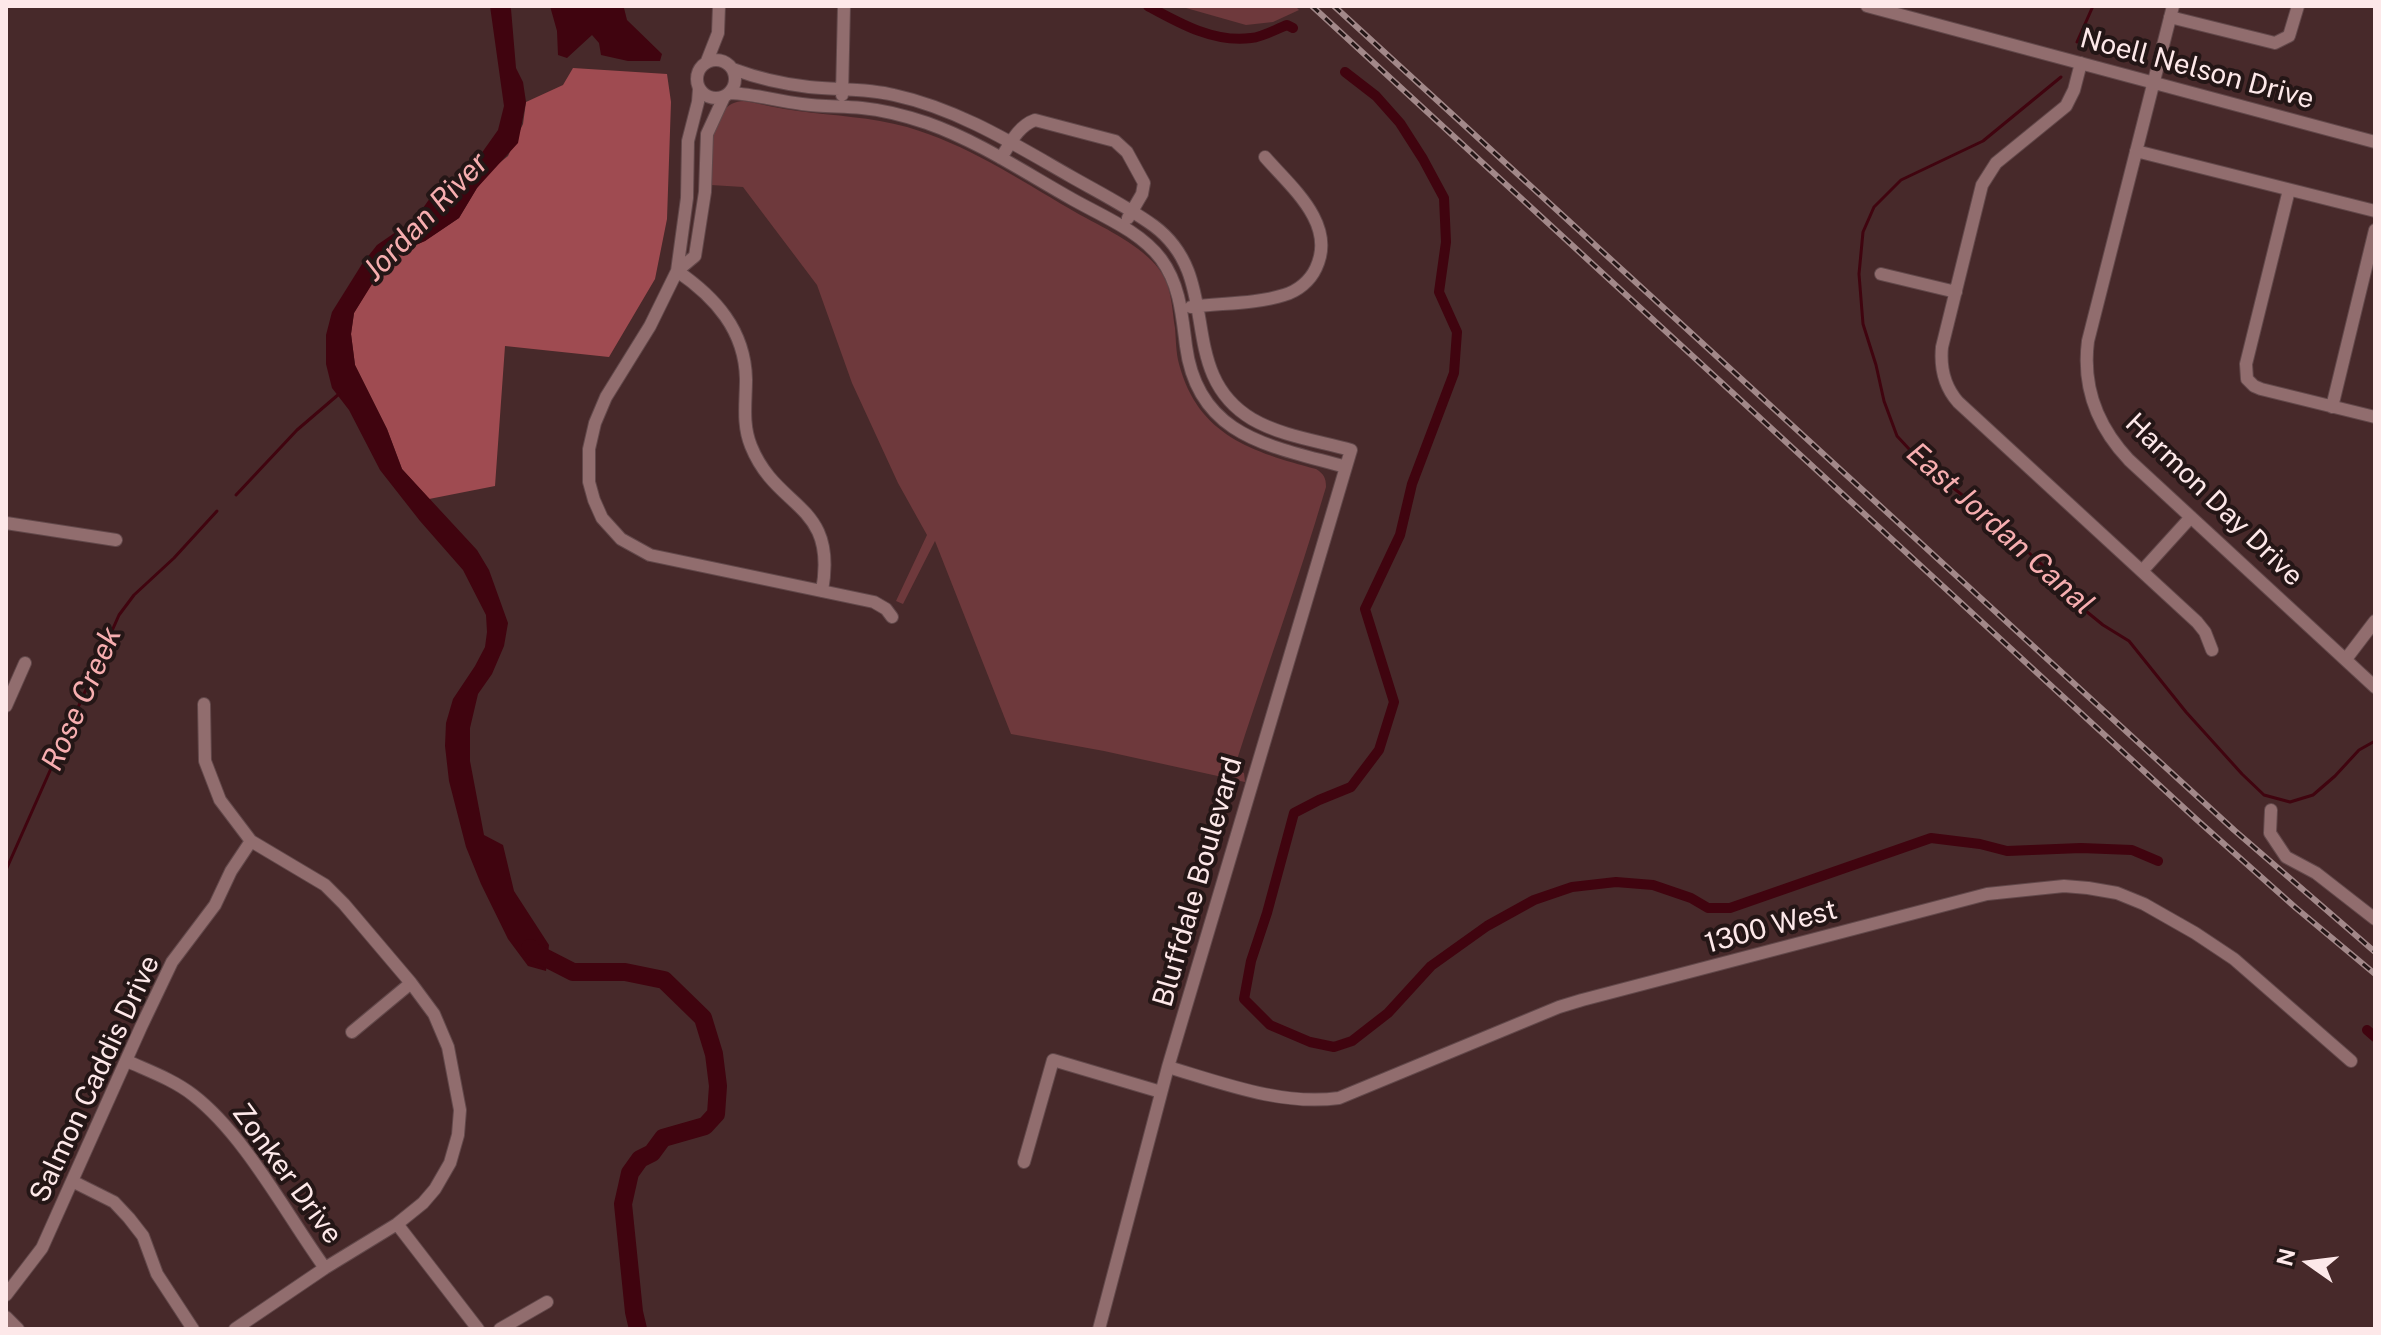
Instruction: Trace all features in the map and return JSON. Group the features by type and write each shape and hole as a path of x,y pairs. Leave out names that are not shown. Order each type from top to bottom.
{"street":[{"path":"719,6 718,33 707,61 697,73 698,102 688,141 687,198 677,271 650,326 613,384 595,423 589,449 590,491 607,525 621,539 650,555 874,602 881,604 892,617"},
{"path":"842,106 844,6"},
{"name":"Noell Nelson Drive","path":"1867,6 2375,142"},
{"path":"2171,11 2275,43 2286,39 2291,32 2298,6"},
{"name":"Harmon Day Drive","path":"2171,11 2088,341 2087,381 2096,413 2108,436 2129,460 2375,687"},
{"path":"677,271 695,256 703,209 707,134 735,81 718,33"},
{"path":"707,61 717,59 751,76 783,83 893,94 969,121 1132,212 1162,233 1180,254 1191,277 1199,306"},
{"path":"2081,63 2066,106 1996,163 1986,177 1941,355 1944,378 1952,395 2197,622 2212,650"},
{"path":"699,89 707,96 727,95 842,106 909,117 949,132 1001,158 1122,227 1145,242 1159,257 1175,285 1187,354 1195,382 1208,404 1242,434 1264,444 1346,467"},
{"path":"1001,158 1023,126 1035,120 1115,141 1127,152 1144,183 1142,194 1122,227"},
{"path":"2136,151 2375,211"},
{"path":"1181,308 1282,296 1302,287 1316,270 1322,250 1318,222 1265,157"},
{"path":"2289,190 2246,364 2248,382 2261,389 2375,417"},
{"path":"2332,407 2375,230"},
{"path":"677,271 714,301 737,337 745,369 744,416 748,438 762,467 804,510 822,538 826,562 822,591"},
{"path":"1881,274 1956,292"},
{"name":"Bluffdale Boulevard","path":"1099,1329 1168,1067 1351,450 1270,427 1235,407 1221,390 1206,358 1199,306"},
{"path":"2142,571 2191,517"},
{"path":"6,523 116,540"},
{"path":"2346,659 2375,621"},
{"path":"7,700 25,663"},
{"path":"204,704 205,761 220,800 251,841 325,885 411,983 434,1014 448,1047 460,1110 458,1135 450,1163 423,1203 397,1224 235,1329"},
{"path":"2271,810 2270,833 2286,857 2316,873 2375,919"},
{"name":"Salmon Caddis Drive","path":"6,1295 42,1248 172,962 215,905 231,871 251,841"},
{"name":"1300 West","path":"1168,1067 1279,1096 1312,1100 1339,1098 1571,1003 1987,894 2064,886 2117,893 2171,917 2234,959 2351,1061"},
{"path":"352,1032 411,983"},
{"path":"1024,1162 1053,1060 1161,1092"},
{"name":"Zonker Drive","path":"127,1061 192,1094 218,1117 246,1151 325,1268"},
{"path":"74,1182 114,1202 129,1218 143,1236 157,1274 193,1329"},
{"path":"397,1224 478,1329"},
{"path":"500,1329 547,1302"},
{"path":"6,1317 18,1329"}],"shaded area":[{"path":"1179,6 1295,6 1299,10 1273,22 1246,25"},
{"path":"573,68 667,74 671,102 667,219 655,279 609,357 505,346 495,486 429,499 402,469 387,429 355,365 351,334 354,313 378,273 402,251 425,241 459,218 492,169 508,156 523,124 526,102 563,85"},
{"path":"744,101 880,121 929,134 991,163 1123,239 1152,261 1167,284 1179,364 1200,408 1231,437 1271,456 1316,469 1323,475 1326,487 1234,769 1244,773 1245,782 1011,734 935,541 903,604 896,601 927,535 898,483 852,383 817,285 743,187 711,185 712,147 717,121 732,104"}],"water":[{"path":"490,6 510,6 511,9 516,68 523,82 526,102 518,143 477,188 459,218 425,241 402,251 379,273 354,313 351,334 355,365 387,429 402,469 477,550 489,570 508,623 504,646 492,674 478,694 470,728 470,761 484,835 503,845 514,891 549,945 546,971 528,966 508,939 466,847 449,781 446,723 453,699 485,647 486,615 463,570 380,470 349,410 332,388 326,364 326,335 332,312 362,264 377,245 416,218 430,198 481,154 498,130 504,106"},
{"path":"550,6 626,6 627,20 662,54 660,61 628,61 601,55 599,43 592,35 567,58 558,55 557,31"}],"waterway":[{"path":"1148,6 1197,30 1224,38 1251,38 1287,25 1293,28"},
{"name":"East Jordan Canal","path":"2077,42 2093,6"},
{"path":"1345,72 1376,96 1400,123 1444,198 1446,242 1439,292 1457,332 1454,373 1412,484 1400,535 1365,609 1394,702 1379,750 1351,787 1294,813 1251,961 1244,999 1270,1025 1310,1042 1334,1047 1352,1041 1388,1013 1431,966 1487,926 1534,900 1572,887 1616,882 1653,885 1691,898 1708,908 1730,908 1931,838 2007,851 2081,848 2132,850 2158,861"},
{"name":"East Jordan Canal","path":"2061,77 1983,141 1901,180 1874,207 1863,232 1859,274 1863,324 1897,436 1922,463 1991,518 2062,583 2081,607 2129,641 2186,712 2264,795 2290,802 2313,795 2359,750 2375,741"},
{"name":"Rose Creek","path":"236,495 297,430 339,394"},
{"name":"Rose Creek","path":"6,870 119,615 134,595 174,558 217,511"},
{"name":"Jordan River","path":"530,948 573,972 625,972 664,980 703,1018 714,1054 718,1086 716,1114 705,1126 663,1138 630,1173 623,1204 638,1329"},
{"path":"2367,1030 2375,1037"}],"railway":[{"path":"1312,6 2196,819 2375,974"},
{"path":"1334,6 2234,830 2375,952"}]}
